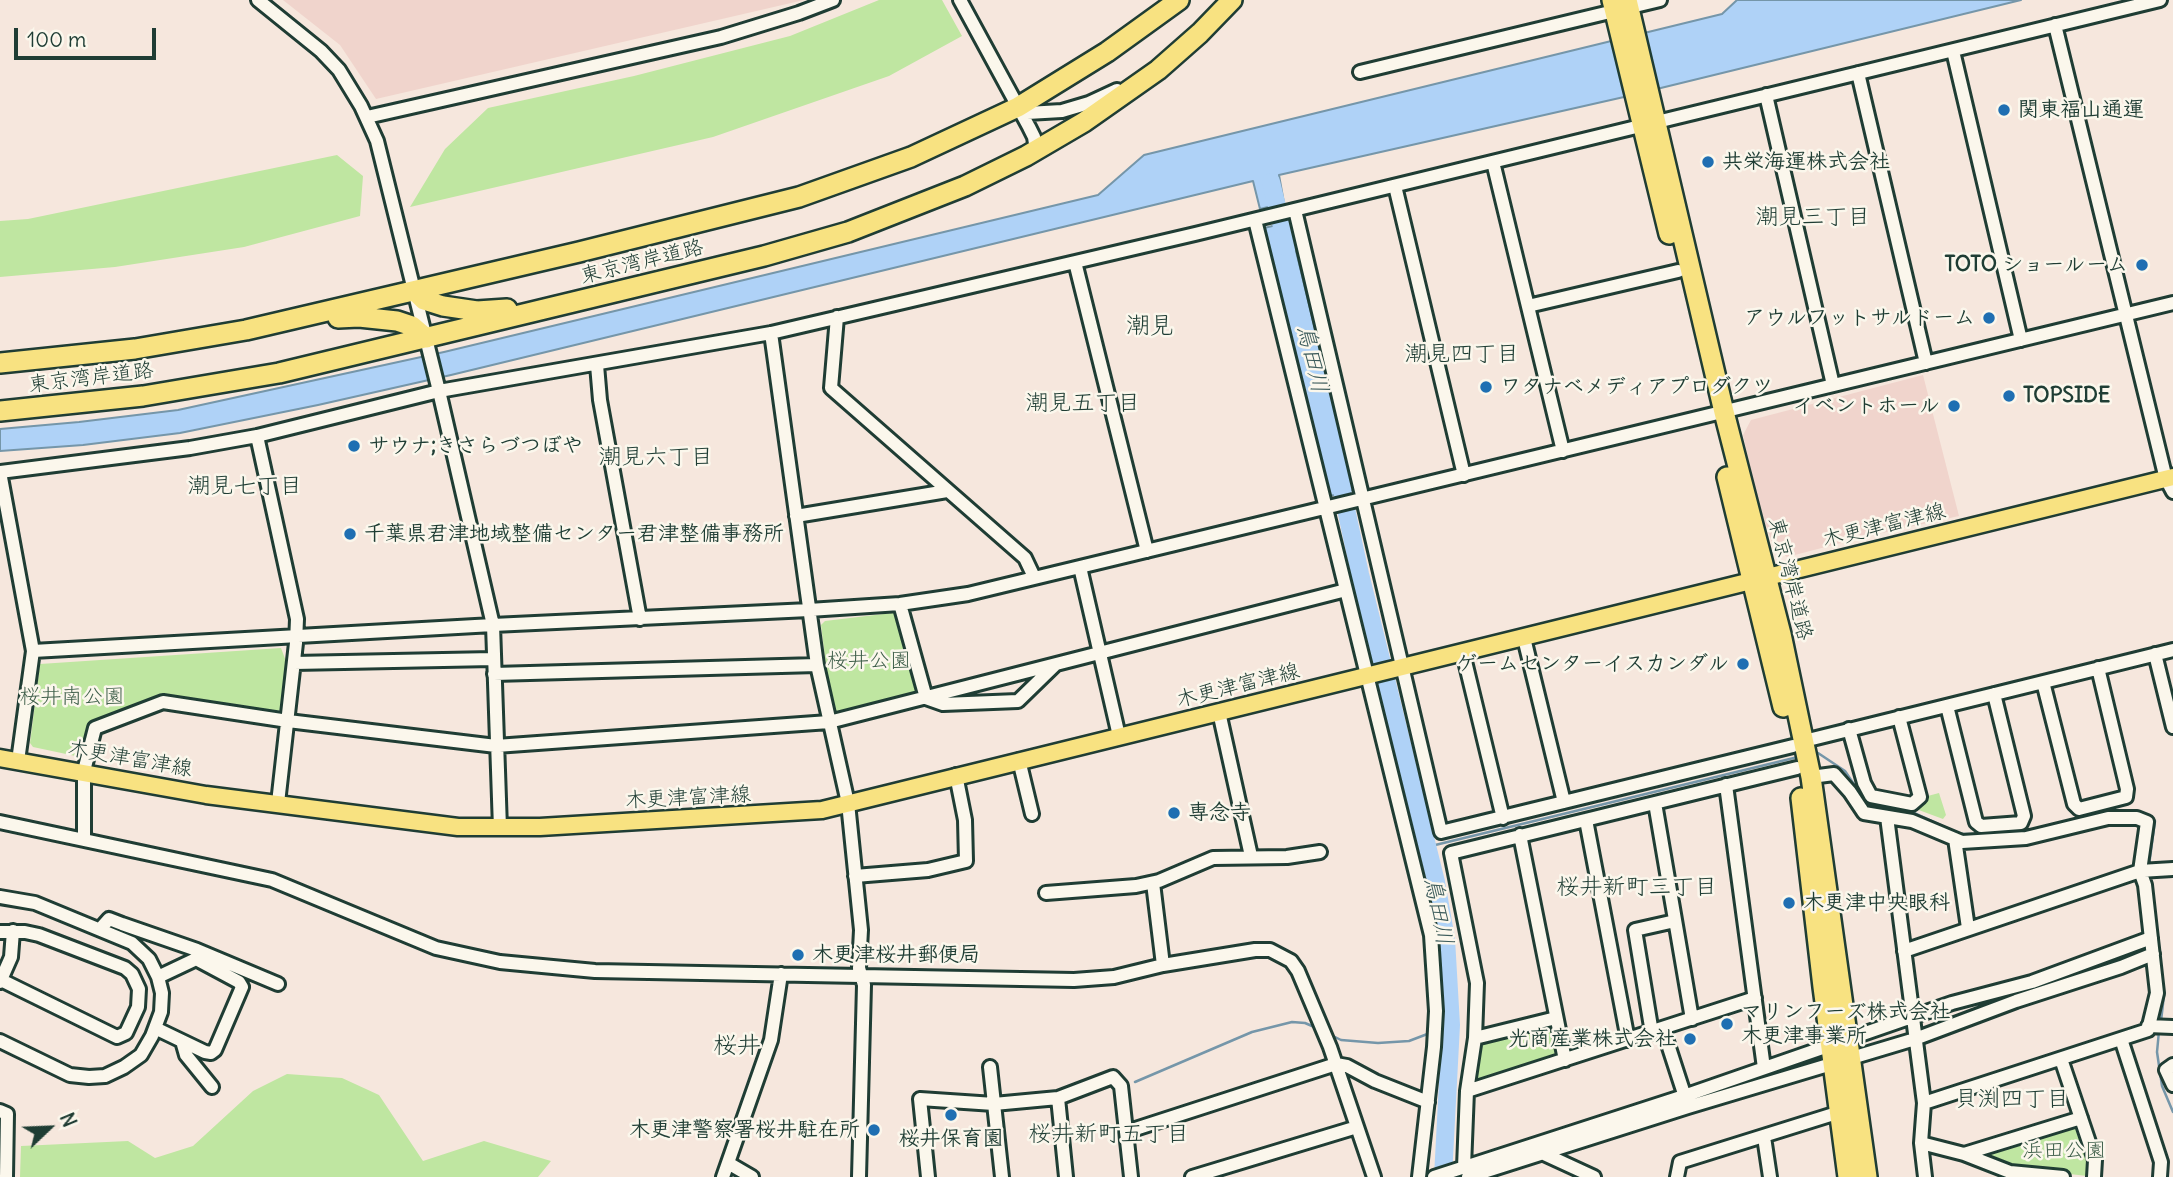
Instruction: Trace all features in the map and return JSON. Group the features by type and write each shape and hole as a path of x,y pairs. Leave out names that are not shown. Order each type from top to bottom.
{"highway":[{"name":"東京湾岸道路","path":"0,363 135,349 246,330 799,197 911,157 1018,107 1107,52 1179,0"},
{"name":"東京湾岸道路","path":"0,411 99,402 279,373 764,256 848,232 949,193 1036,150 1113,103 1181,49 1232,0"},
{"name":"東京湾岸道路","path":"1621,5 1798,743 1841,1052 1867,1177"},
{"name":"東京湾岸道路","path":"1649,125 1678,271 1718,414"},
{"path":"415,291 424,300 477,311 598,296"},
{"path":"246,330 359,317 405,324 420,331 426,338"},
{"name":"東京湾岸道路","path":"1841,1052 1840,1112 1848,1177"}],"main road":[{"name":"木更津富津線","path":"0,758 206,794 458,827 500,828 795,813 848,803 1760,579 2171,483"}],"street":[{"path":"258,0 321,51 339,70 367,117 377,141 493,625 500,828"},
{"path":"367,117 721,37 833,0"},
{"path":"960,0 1034,137 1036,150"},
{"path":"1360,72 1621,5 1660,0"},
{"path":"18,761 33,651 0,472 190,448 257,436 439,391 771,333 1258,219 2160,0"},
{"path":"2055,25 2126,315 2171,483"},
{"path":"1018,107 1027,113 1038,113 1062,111 1089,103 1124,86 1181,49"},
{"path":"1953,51 2021,340"},
{"path":"1858,73 1926,363"},
{"path":"1766,95 1833,385"},
{"path":"1493,162 1563,451"},
{"path":"1395,186 1465,475"},
{"path":"1291,211 1363,500 1441,832 2173,650"},
{"path":"1258,219 1431,935 1436,1011 1419,1177"},
{"path":"1075,262 1147,551"},
{"path":"1528,306 1678,271"},
{"path":"33,651 809,610 900,604 968,594 2173,303"},
{"path":"837,317 831,388 1025,558 1034,578"},
{"path":"771,333 817,665 848,803 861,930 859,968 864,985 859,1177"},
{"path":"597,365 600,400 640,619"},
{"path":"257,436 296,619 294,663 278,803"},
{"path":"796,516 947,491"},
{"path":"1080,567 1119,736"},
{"path":"84,840 84,771 95,728 163,702 288,721 496,746 829,722 1346,590"},
{"path":"900,604 926,698"},
{"path":"1524,638 1564,802"},
{"path":"1463,653 1503,818"},
{"path":"2155,654 2173,727"},
{"path":"294,663 493,659"},
{"path":"926,698 943,704 1018,701 1057,663"},
{"path":"494,674 817,665"},
{"path":"2043,682 2074,804 2080,809 2126,797 2127,789 2098,668"},
{"path":"1947,706 1976,822 1981,826 2021,823 2024,816 1994,694"},
{"path":"1219,712 1251,856"},
{"path":"1849,729 1864,783 1871,796 1912,804 1920,797 1899,717"},
{"path":"1019,760 1032,814"},
{"path":"1451,853 1726,785 1804,772 1834,774 1864,813 1912,821 1962,842 2026,838 2108,818 2137,818 2147,822 2140,871 2145,885 2157,993 2148,1030 1924,1103"},
{"path":"855,876 928,870 966,861 965,820 956,775"},
{"path":"1726,785 1764,1068"},
{"path":"1655,803 1692,1020"},
{"path":"1887,817 1924,1103 1922,1143 1926,1177"},
{"path":"1586,820 1628,1040"},
{"path":"0,822 272,880 436,948 500,962 595,971 1074,980 1114,977 1163,965 1270,950 1283,955 1298,971 1336,1064 1374,1177"},
{"path":"1446,831 1477,982 1475,1038 1467,1091 1466,1172"},
{"path":"1520,835 1565,1060"},
{"path":"1955,839 1968,928"},
{"path":"1046,893 1153,883 1213,858 1287,857 1320,852"},
{"path":"1904,951 2140,871 2173,869"},
{"path":"1153,883 1163,965"},
{"path":"0,897 35,903 132,943 149,958 158,976 162,993 161,1012 141,1055 106,1076 70,1075 0,1041"},
{"path":"101,928 109,919 122,923 197,950 278,984"},
{"path":"1675,921 1635,930 1657,1031 1686,1101"},
{"path":"7,932 51,939 125,968 132,974 139,989 138,1007 126,1033 117,1037 1,981 10,957 7,932"},
{"path":"1434,1177 1466,1172 1841,1052 1952,1003 2032,982 2151,938"},
{"path":"1686,1101 1764,1068 1915,1039 2153,954"},
{"path":"155,1028 205,1052 215,1050 242,987 239,982 197,960 158,976"},
{"path":"723,1177 771,1040 781,974"},
{"path":"1467,1091 1755,998"},
{"path":"1475,1038 1556,1018"},
{"path":"2148,1026 2173,1027"},
{"path":"2121,1039 2161,1162 2160,1177"},
{"path":"182,1041 186,1055 212,1087"},
{"path":"2061,1059 2095,1160 2094,1177"},
{"path":"1126,1132 1336,1064 1347,1066 1375,1081 1428,1102"},
{"path":"2173,1065 2166,1070 2173,1085"},
{"path":"990,1067 1002,1177"},
{"path":"928,1177 920,1099 994,1104 1058,1098 1113,1077 1121,1086 1131,1177"},
{"path":"1058,1098 1066,1177"},
{"path":"0,1111 7,1114 6,1177"},
{"path":"1677,1177 1680,1162 1840,1112"},
{"path":"1964,1154 2081,1118"},
{"path":"1192,1177 1357,1127"},
{"path":"1764,1137 1770,1177"},
{"path":"1922,1143 1964,1154 2010,1172 2063,1177"},
{"path":"1540,1148 1594,1177"},
{"path":"728,1163 752,1177"}],"shaded area":[{"path":"283,0 804,0 376,99 340,45"},
{"path":"1923,375 1959,516 1787,557 1774,548 1759,506 1743,435 1751,420"}],"green space":[{"path":"879,0 942,0 962,36 889,76 713,137 410,207 445,149 488,108 634,76 790,36"},
{"path":"337,155 363,176 360,216 244,247 115,267 0,277 0,221 28,219"},
{"name":"桜井公園","path":"900,612 924,693 834,716 821,625 825,621"},
{"name":"桜井南公園","path":"281,648 287,664 281,709 275,714 162,699 93,727 85,758 33,747 30,743 40,664"},
{"path":"1939,793 1946,815 1943,819 1916,809 1924,797"},
{"path":"1554,1024 1560,1057 1480,1083 1476,1081 1479,1043"},
{"path":"287,1074 342,1078 379,1095 423,1161 484,1141 551,1161 538,1177 20,1177 21,1146 128,1141 155,1158 193,1146 253,1091"},
{"name":"浜田公園","path":"2075,1124 2079,1126 2091,1160 2090,1173 2087,1176 2009,1167 1980,1154"}],"water":[{"path":"1737,0 2021,0 1624,97 1279,175 1284,203 1260,209 1253,181 318,405 180,433 83,445 0,451 0,429 178,410 444,352 1098,195 1144,155 1722,14"},
{"path":"1289,222 1354,490 1330,496 1264,228"}],"waterway":[{"name":"鳥田川","path":"1271,182 1287,247"},
{"name":"鳥田川","path":"1338,472 1360,574 1436,882 1446,939 1451,1025 1443,1177"},
{"path":"1815,754 1818,753 1845,771 1868,805 1914,813 1960,834 1996,834"},
{"path":"1427,847 1798,757"},
{"path":"2149,865 2155,821 2150,819"},
{"path":"2160,965 2164,995 2161,1021"},
{"path":"1135,1082 1252,1032 1292,1022 1305,1023 1319,1029"},
{"path":"1439,1029 1451,1025"},
{"path":"2159,1031 2157,1052 2162,1086 2173,1112"},
{"path":"1331,1035 1341,1040 1378,1043 1409,1041 1430,1033"}],"place":[{"name":"関東福山通運","path":"2004,110"},
{"name":"共栄海運株式会社","path":"1708,162"},
{"name":"TOTO ショールーム","path":"2142,265"},
{"name":"アウルフットサルドーム","path":"1989,318"},
{"name":"ワタナベメディアプロダクツ","path":"1486,387"},
{"name":"TOPSIDE","path":"2009,396"},
{"name":"イベントホール","path":"1954,406"},
{"name":"サウナ;きさらづつぼや","path":"354,446"},
{"name":"千葉県君津地域整備センター君津整備事務所","path":"350,534"},
{"name":"ゲームセンターイスカンダル","path":"1743,664"},
{"name":"専念寺","path":"1174,813"},
{"name":"木更津中央眼科","path":"1789,903"},
{"name":"木更津桜井郵便局","path":"798,955"},
{"name":"マリンフーズ株式会社 木更津事業所","path":"1727,1024"},
{"name":"光商産業株式会社","path":"1690,1039"},
{"name":"桜井保育園","path":"951,1115"},
{"name":"木更津警察署桜井駐在所","path":"874,1130"}],"district":[{"name":"潮見三丁目","path":"1813,217"},
{"name":"潮見","path":"1150,326"},
{"name":"潮見四丁目","path":"1462,354"},
{"name":"潮見五丁目","path":"1083,403"},
{"name":"潮見六丁目","path":"656,457"},
{"name":"潮見七丁目","path":"245,486"},
{"name":"桜井新町三丁目","path":"1637,887"},
{"name":"桜井","path":"737,1046"},
{"name":"貝渕四丁目","path":"2012,1099"},
{"name":"桜井新町五丁目","path":"1109,1134"}]}
